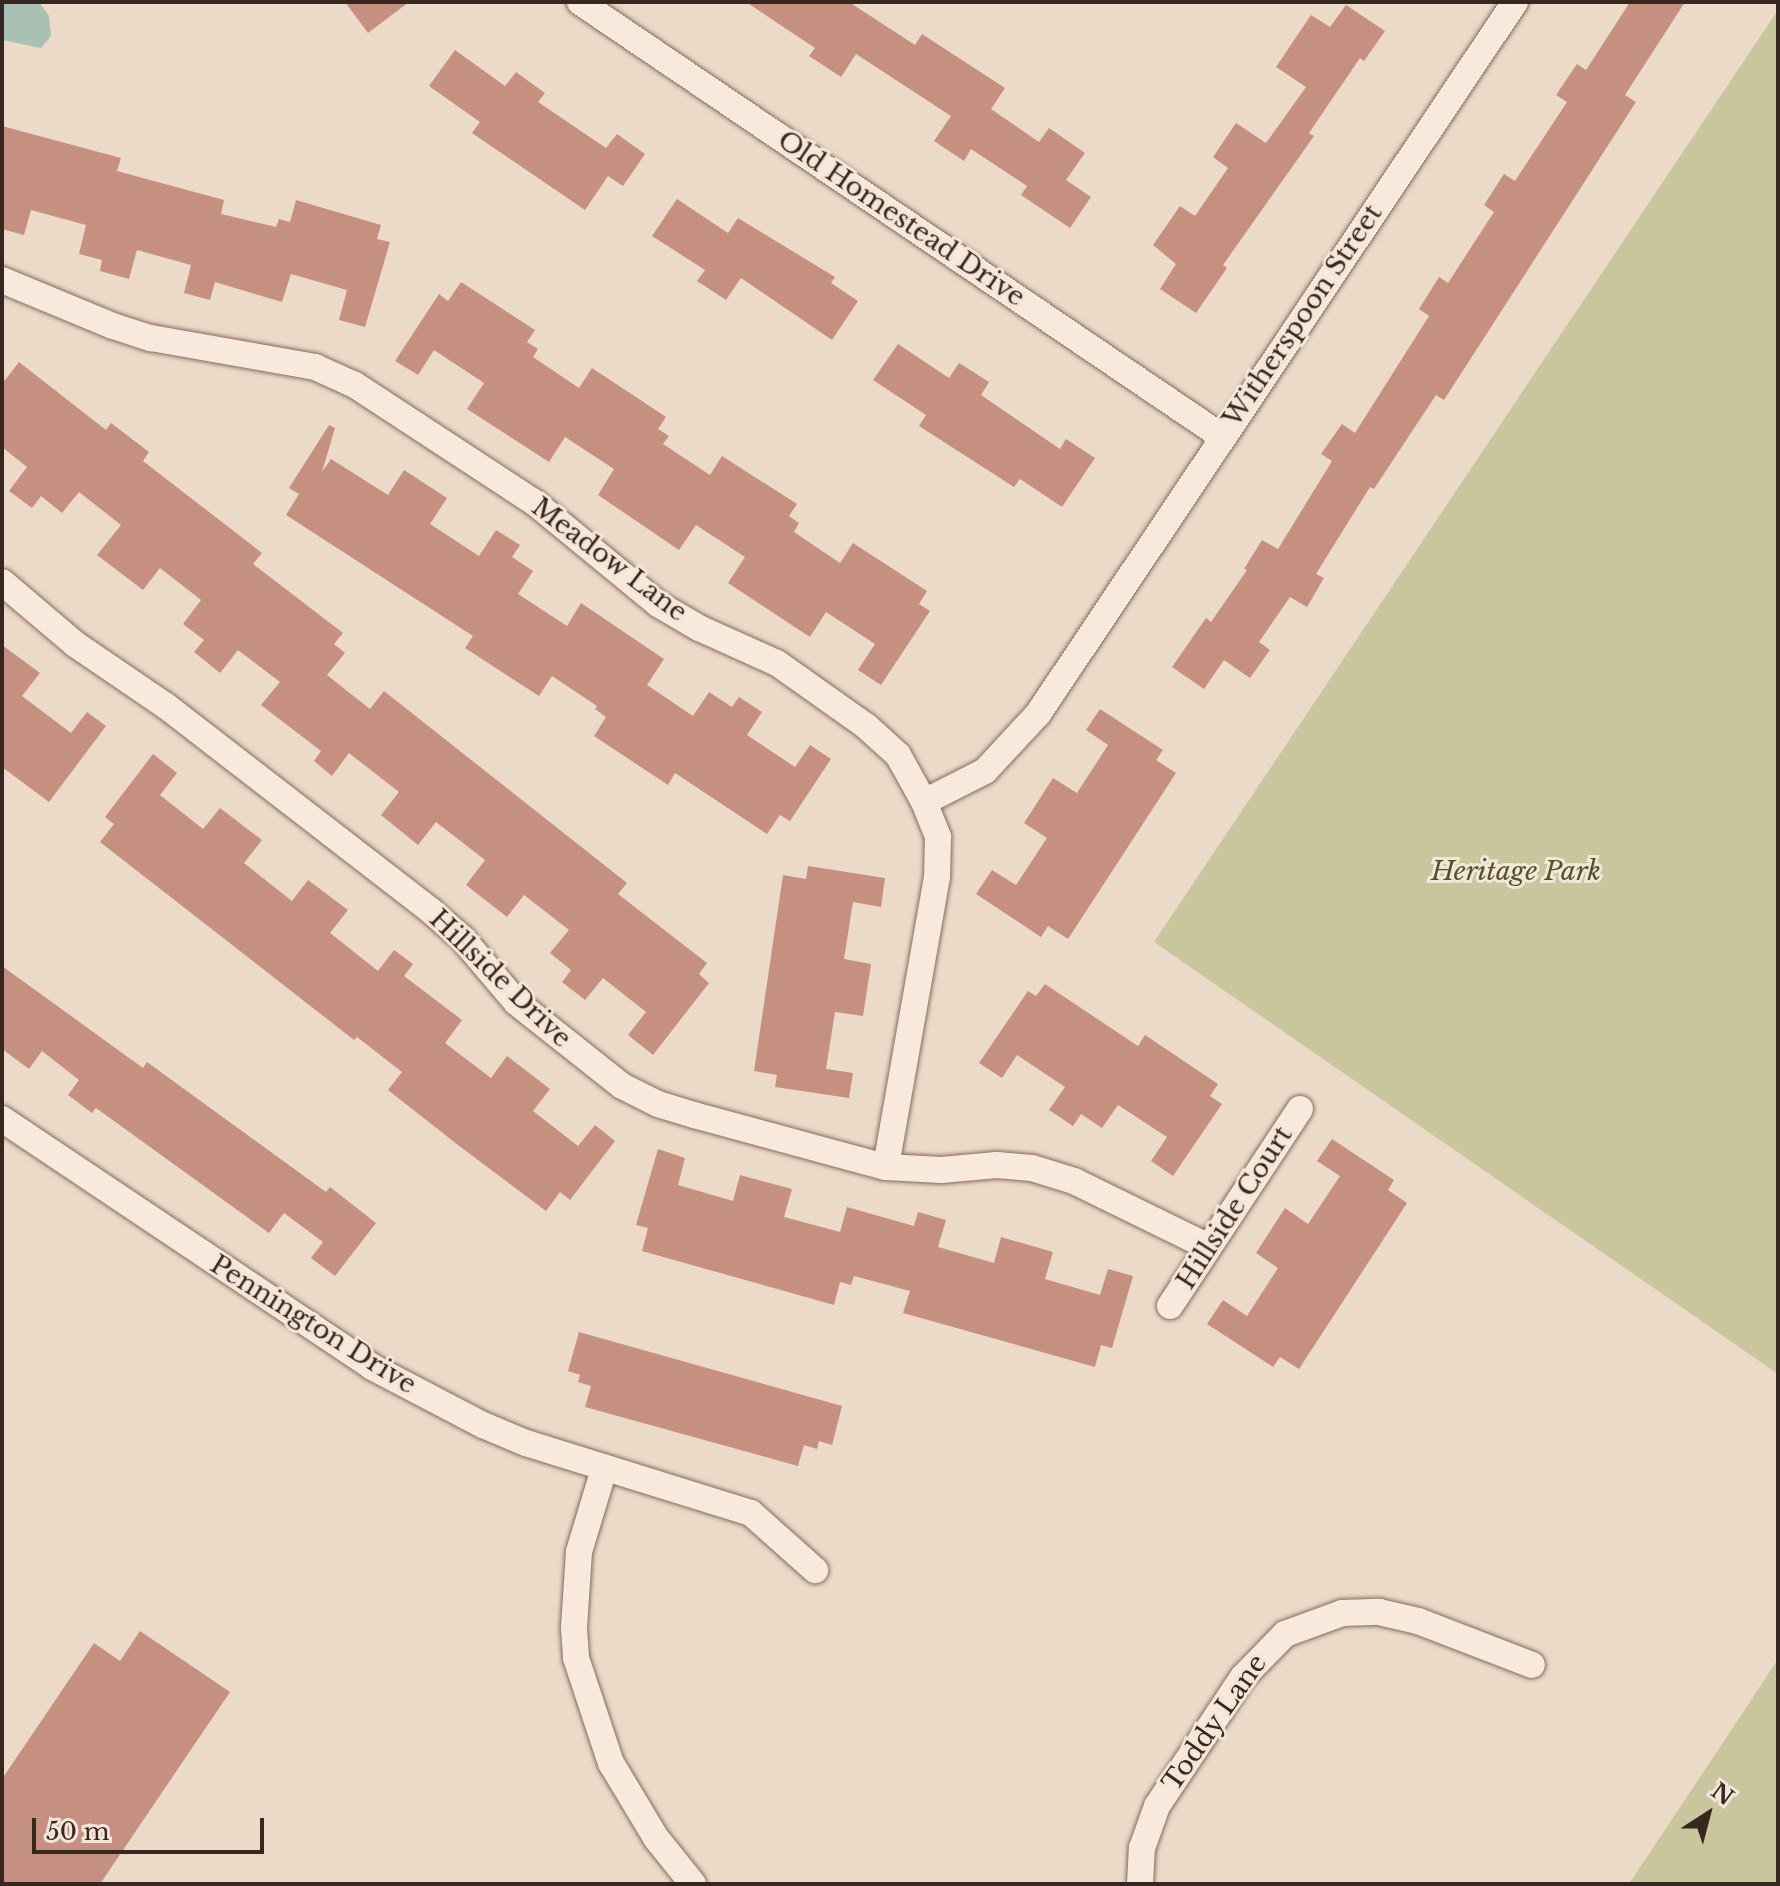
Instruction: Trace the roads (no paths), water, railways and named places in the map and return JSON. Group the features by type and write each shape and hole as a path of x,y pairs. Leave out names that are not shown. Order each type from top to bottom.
{"street":[{"name":"Old Homestead Drive","path":"580,2 1221,436"},
{"name":"Witherspoon Street","path":"924,802 985,771 1038,714 1221,436 1515,2"},
{"name":"Meadow Lane","path":"2,280 151,338 315,367 355,385 534,502 658,604 699,628 777,663 866,726 898,755 924,802 938,837 937,877 886,1167"},
{"name":"Hillside Drive","path":"2,582 75,644 166,706 431,911 462,938 516,1002 622,1086 670,1108 886,1167 941,1170 997,1165 1032,1168 1074,1181 1209,1247"},
{"name":"Hillside Court","path":"1170,1306 1300,1109"},
{"name":"Pennington Drive","path":"2,1119 372,1367 483,1425 604,1469 710,1498 751,1513 815,1570"},
{"path":"604,1469 579,1552 574,1628 576,1658 611,1763 656,1838 693,1884"},
{"name":"Toddy Lane","path":"1140,1884 1142,1848 1157,1806 1243,1677 1285,1634 1342,1613 1379,1612 1418,1621 1532,1665"}],"park label":[{"name":"Heritage Park","path":"1516,872"}]}
